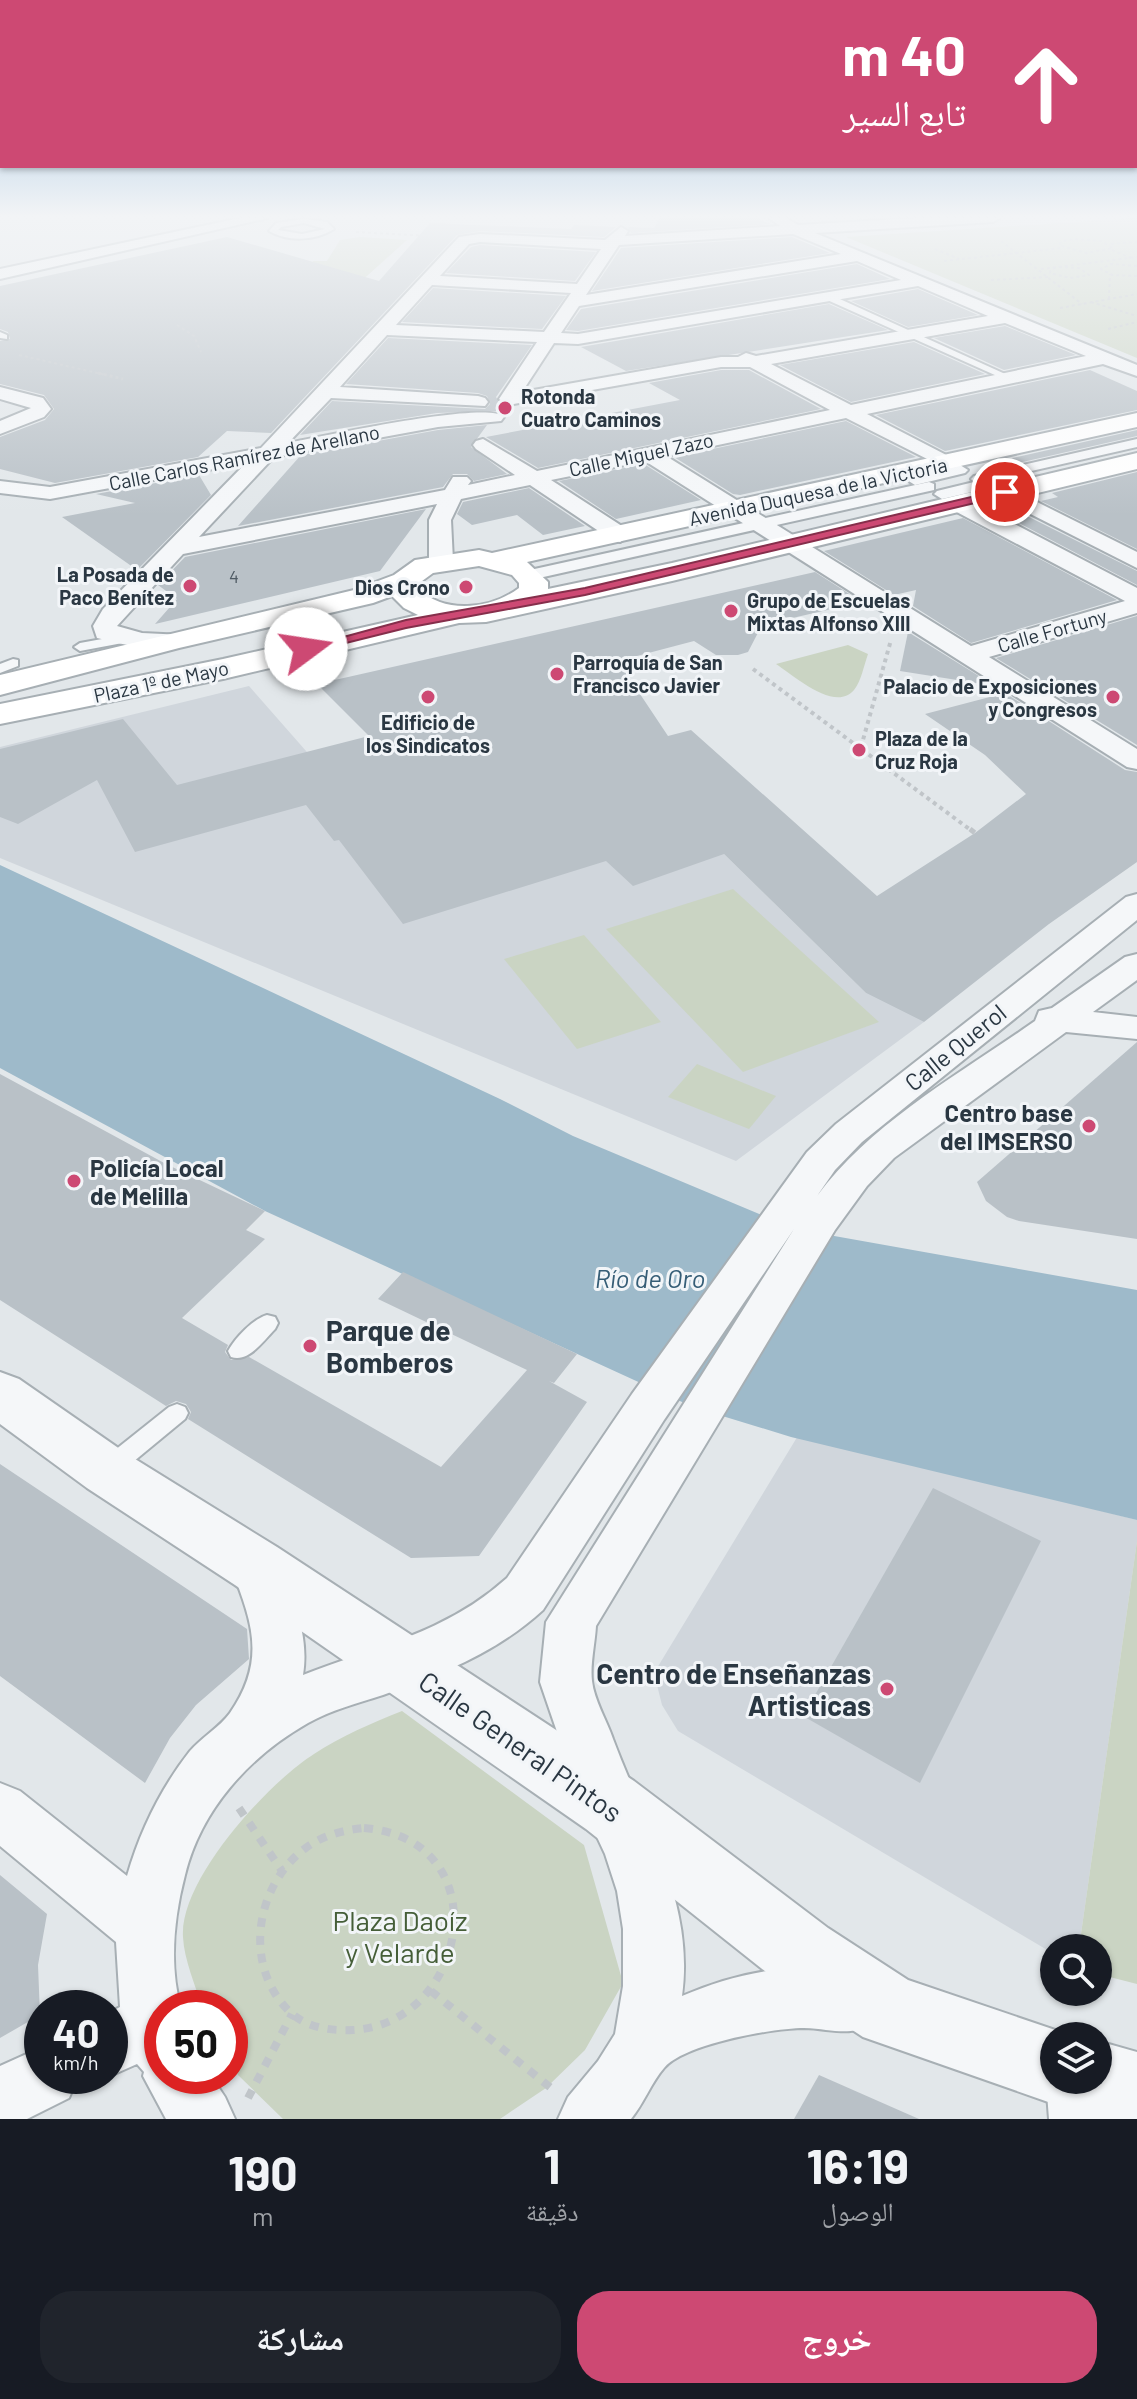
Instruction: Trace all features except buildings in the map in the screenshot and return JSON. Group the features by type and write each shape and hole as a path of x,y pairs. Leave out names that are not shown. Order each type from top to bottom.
{"main road":[{"name":"Avenida Duquesa de la Victoria","path":"461,614 599,589 788,544 929,488 954,466 1137,420"},
{"name":"Avenida Duquesa de la Victoria","path":"497,560 735,510 929,488 990,485 1137,461"},
{"path":"441,561 497,560 530,575 534,582 533,591 513,605"},
{"name":"Plaza 1º de Mayo","path":"4,673 175,640 363,597 404,581 425,566 441,561"},
{"path":"404,581 403,590 409,599 431,609 461,614"},
{"name":"Plaza 1º de Mayo","path":"0,714 223,669 461,614"}],"street":[{"path":"175,640 124,639 106,633 105,626 112,614 396,317"},
{"path":"441,561 440,520 452,495 493,416 563,317"},
{"path":"384,330 578,339 713,317"},
{"path":"1008,317 1137,371"},
{"name":"Calle Carlos Ramírez de Arellano","path":"438,421 473,426 493,416 721,362 753,362 1008,317"},
{"path":"678,323 1137,561"},
{"name":"Calle Miguel Zazo","path":"177,548 452,495 1104,358"},
{"name":"Calle Carlos Ramírez de Arellano","path":"50,493 438,421 527,415 535,408 737,371 753,362"},
{"path":"326,392 493,416 532,477 620,535"},
{"path":"0,393 36,402 41,409 0,428"},
{"path":"990,485 1137,443"},
{"path":"647,453 1137,761"},
{"path":"0,487 50,493"},
{"path":"530,575 929,488 1137,598"},
{"path":"12,511 50,493"},
{"path":"1095,539 1123,532"},
{"name":"Calle Fortuny","path":"967,655 1137,605"},
{"name":"Calle Querol","path":"805,1212 821,1161 849,1133 1137,904"},
{"name":"Calle Querol","path":"805,1212 853,1176 880,1149 1060,1020 1131,983"},
{"path":"996,1014 1137,1030"},
{"path":"1027,1044 1137,1030"},
{"path":"250,1729 304,1699 463,1640 506,1615 669,1417 805,1212"},
{"name":"Calle General Pintos","path":"0,1394 107,1471 256,1566 610,1805 802,1954 889,2011 1040,2061"},
{"path":"578,2109 620,2083 644,2044 653,1986 652,1929 646,1891 634,1856 610,1805 566,1682 571,1622 669,1417"},
{"path":"145,1990 144,1927 150,1887 162,1849 193,1793 211,1768 250,1729 275,1684 279,1645 272,1606 256,1566"},
{"path":"0,1810 144,1927"},
{"path":"644,2044 690,2020 738,2005 787,1998 838,2000 889,2011"},
{"path":"1112,2083 1137,2090"},
{"path":"0,2099 24,2087"},
{"path":"202,2094 223,2112"},
{"path":"1078,2094 1081,2119"}],"lane":[{"path":"873,317 1009,378"},
{"path":"80,647 124,639"},
{"path":"239,1351 267,1323"},
{"path":"107,1471 177,1413"}],"path":[{"path":"1099,331 1137,322"},
{"path":"177,325 194,336 201,352"},
{"path":"15,355 123,379"},
{"path":"861,747 899,613"},
{"path":"753,669 975,833"},
{"path":"211,1768 282,1871"},
{"path":"364,1828 394,1832 421,1845 441,1867 453,1896 456,1928 448,1961 431,1991 406,2013 379,2028 348,2032 318,2028 292,2014 272,1991 260,1962 258,1931 266,1898 282,1871 306,1848 334,1833 349,1830 364,1828"},
{"path":"431,1991 578,2109"},
{"path":"223,2112 292,2014"}],"shaded area":[{"path":"249,686 335,784 724,854 866,993 924,1022 736,1161 0,858 0,747"},
{"name":"Centro de Enseñanzas Artisticas","path":"799,1434 1137,1520 1137,1541 1081,1934 1040,1934 1040,1946 678,1731 662,1705 654,1673"}],"green space":[{"path":"1038,317 1137,317 1137,358"},
{"path":"848,645 868,654 856,687 846,696 825,695 814,690 776,664"},
{"path":"733,889 879,1022 743,1072 606,929"},
{"path":"584,935 661,1022 577,1049 504,959"},
{"path":"697,1064 776,1096 749,1129 668,1097"},
{"path":"1137,1541 1137,1984 1112,1978 1112,1934 1081,1934"},
{"name":"Plaza Daoíz y Velarde","path":"402,1711 584,1845 623,1983 585,2050 546,2088 500,2119 283,2119 248,2085 248,1990 196,1990 183,1937 186,1914 195,1888 211,1862 251,1810 295,1768 324,1747"}],"water":[{"name":"Río de Oro","path":"0,865 573,1136 795,1229 1137,1290 1137,1520 791,1437 693,1407 265,1211 0,1068"}],"place":[{"name":"Rotonda Cuatro Caminos","path":"505,408"},
{"name":"La Posada de Paco Benítez","path":"190,586"},
{"name":"Dios Crono","path":"466,587"},
{"name":"Grupo de Escuelas Mixtas Alfonso XIII","path":"731,611"},
{"name":"Parroquía de San Francisco Javier","path":"557,674"},
{"name":"Edificio de los Sindicatos","path":"428,697"},
{"name":"Palacio de Exposiciones y Congresos","path":"1113,697"},
{"name":"Plaza de la Cruz Roja","path":"859,750"},
{"name":"Centro base del IMSERSO","path":"1089,1126"},
{"name":"Policía Local de Melilla","path":"74,1181"},
{"name":"Parque de Bomberos","path":"310,1346"},
{"name":"Centro de Enseñanzas Artisticas","path":"887,1689"}],"route":[{"path":"306,649 406,624 498,610 585,592 1005,492"}]}
